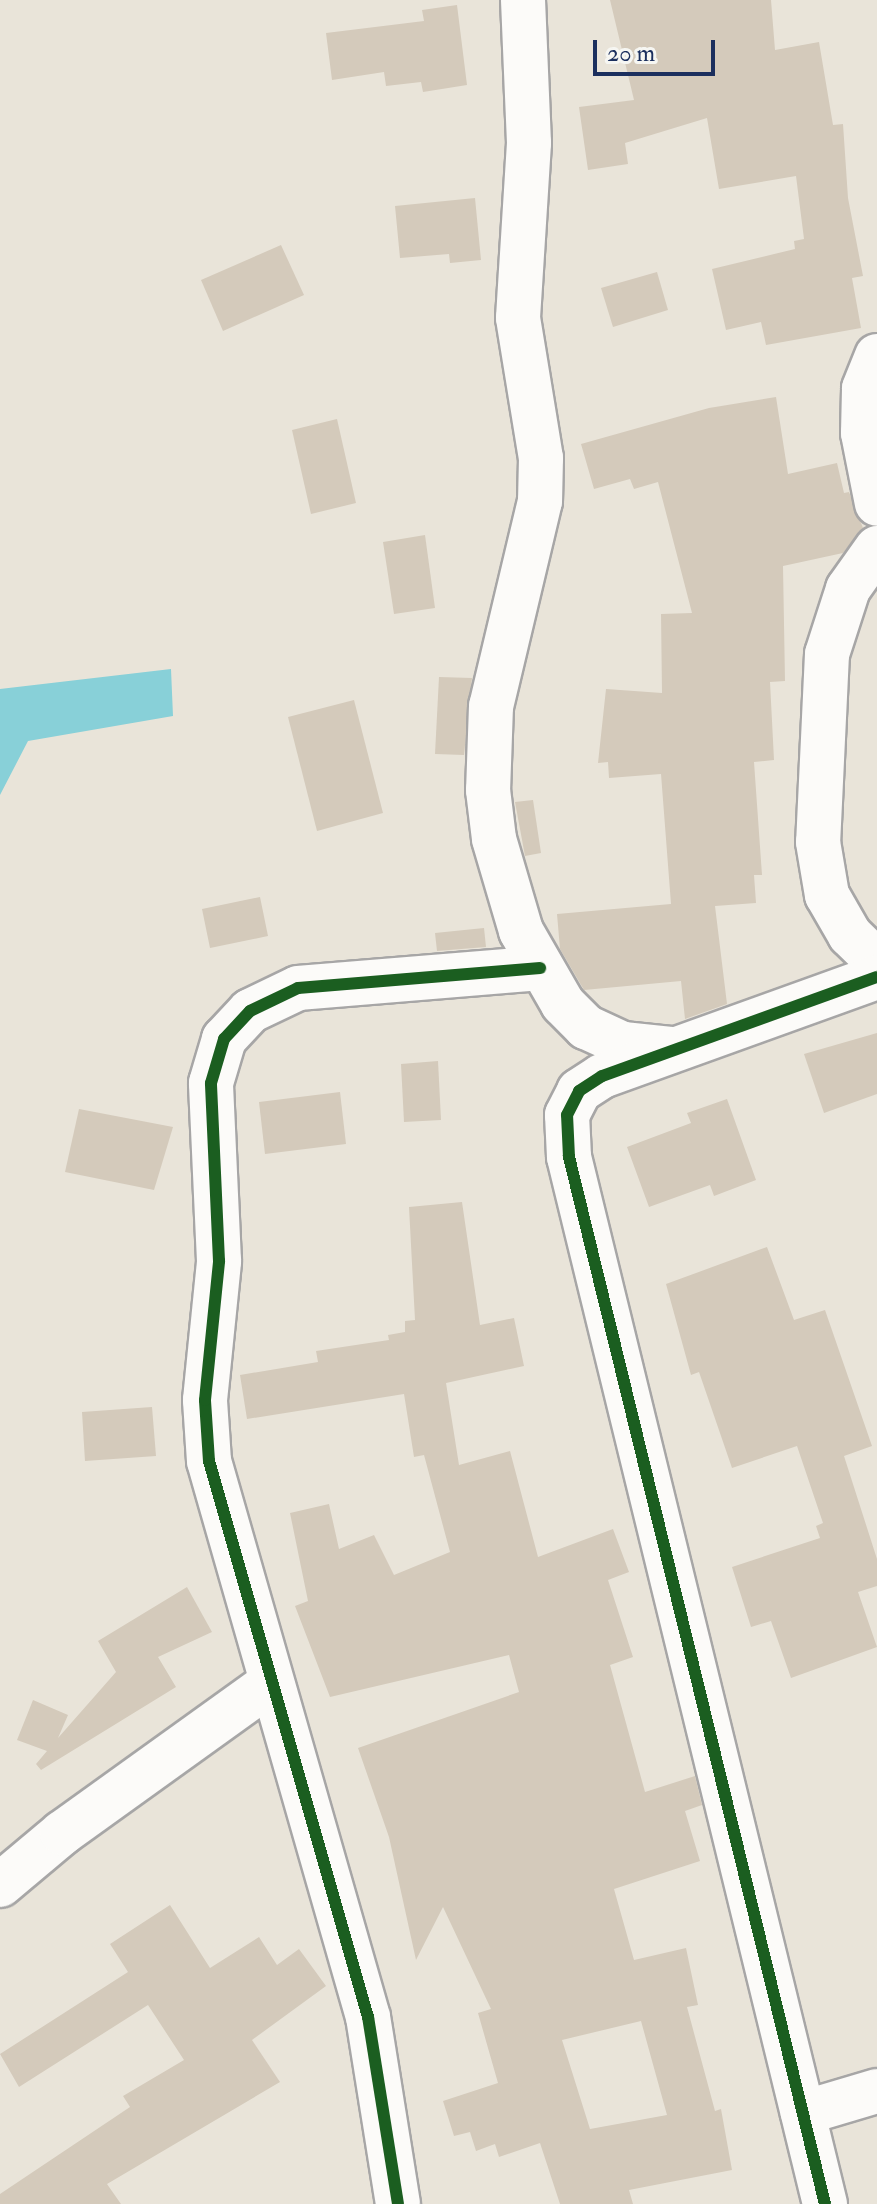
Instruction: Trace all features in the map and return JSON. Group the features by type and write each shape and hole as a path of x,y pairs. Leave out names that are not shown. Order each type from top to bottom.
{"street":[{"path":"523,0 529,143 518,318 541,458 540,501 491,706 488,790 503,877 540,968 563,1004 586,1027 623,1044 675,1050"},
{"path":"877,356 864,389 863,433 877,504"},
{"path":"877,548 848,589 827,654 818,842 827,895 850,935 877,961"},
{"path":"398,2204 368,2017 209,1461 206,1415 219,1261 211,1083 224,1039 250,1011 298,988 540,968"},
{"path":"825,2204 569,1157 567,1115 579,1091 602,1076 877,977"},
{"path":"0,1885 62,1833 271,1683"},
{"path":"803,2113 877,2091"}],"water":[{"path":"171,669 173,716 28,741 0,795 0,689"}],"building":[{"path":"610,0 771,0 775,50 819,42 833,125 843,124 848,198 863,276 852,278 861,328 766,345 761,322 726,330 712,269 795,249 794,241 804,239 796,176 719,189 707,118 625,143 628,164 588,170 579,107 634,100"},
{"path":"457,5 467,85 423,92 421,82 386,86 384,72 332,80 326,33 424,21 422,10"},
{"path":"475,198 481,260 450,263 449,254 400,258 395,206"},
{"path":"281,245 304,295 223,331 201,280"},
{"path":"657,272 668,310 613,327 601,288"},
{"path":"776,397 788,474 837,463 844,493 849,492 863,528 843,553 783,566 785,681 770,682 774,760 754,762 762,875 754,875 756,903 715,906 727,1004 685,1019 681,981 584,990 560,949 557,914 671,904 661,774 609,778 608,762 598,763 606,689 662,693 661,614 692,613 658,482 634,489 630,479 594,489 581,444 709,408"},
{"path":"337,419 356,503 311,514 292,430"},
{"path":"425,535 435,608 394,614 383,542"},
{"path":"439,677 472,678 464,755 435,754"},
{"path":"354,700 383,813 317,831 288,717"},
{"path":"533,800 541,853 525,856 515,802"},
{"path":"260,897 268,936 210,948 202,909"},
{"path":"484,928 486,947 437,951 435,933"},
{"path":"877,1033 877,1094 824,1113 804,1054"},
{"path":"438,1061 441,1120 404,1122 401,1064"},
{"path":"340,1092 346,1144 265,1154 259,1102"},
{"path":"727,1099 756,1180 714,1196 710,1185 649,1207 627,1147 691,1123 687,1113"},
{"path":"79,1109 173,1127 154,1190 65,1172"},
{"path":"462,1202 480,1325 514,1318 524,1366 446,1383 459,1465 510,1451 538,1557 613,1529 629,1572 608,1580 633,1657 610,1665 645,1792 695,1776 702,1805 685,1811 700,1861 614,1889 634,1960 686,1948 698,2005 687,2007 715,2111 721,2109 732,2170 629,2190 633,2204 560,2204 540,2143 499,2157 495,2144 476,2151 470,2132 454,2136 443,2101 498,2083 478,2013 491,2009 443,1907 416,1960 389,1837 358,1748 519,1692 509,1655 330,1697 295,1606 308,1601 290,1513 329,1504 339,1549 374,1535 394,1575 450,1552 424,1455 414,1457 404,1394 247,1419 240,1375 318,1362 316,1351 389,1340 388,1335 405,1332 405,1321 415,1320 409,1207","holes":["641,2021 667,2115 590,2129 562,2040"]},
{"path":"767,1247 794,1320 825,1310 872,1446 844,1456 877,1559 877,1586 858,1592 877,1647 791,1678 771,1621 751,1627 732,1567 820,1538 816,1526 823,1523 797,1446 732,1468 699,1372 691,1375 666,1284"},
{"path":"152,1407 156,1456 85,1461 82,1412"},
{"path":"187,1587 212,1632 158,1657 176,1687 41,1770 36,1764 47,1751 17,1740 33,1700 68,1715 58,1738 116,1672 98,1641"},
{"path":"170,1905 210,1968 259,1937 277,1965 299,1949 326,1986 252,2040 280,2082 107,2184 121,2204 0,2204 0,2194 130,2107 123,2096 184,2060 148,2005 19,2087 0,2054 128,1972 110,1944"}],"cycle path":[{"path":"398,2204 368,2017 209,1461 205,1400 219,1261 211,1083 224,1039 250,1011 298,988 540,968"},
{"path":"825,2204 569,1157 567,1115 579,1091 602,1076 877,977"}]}
